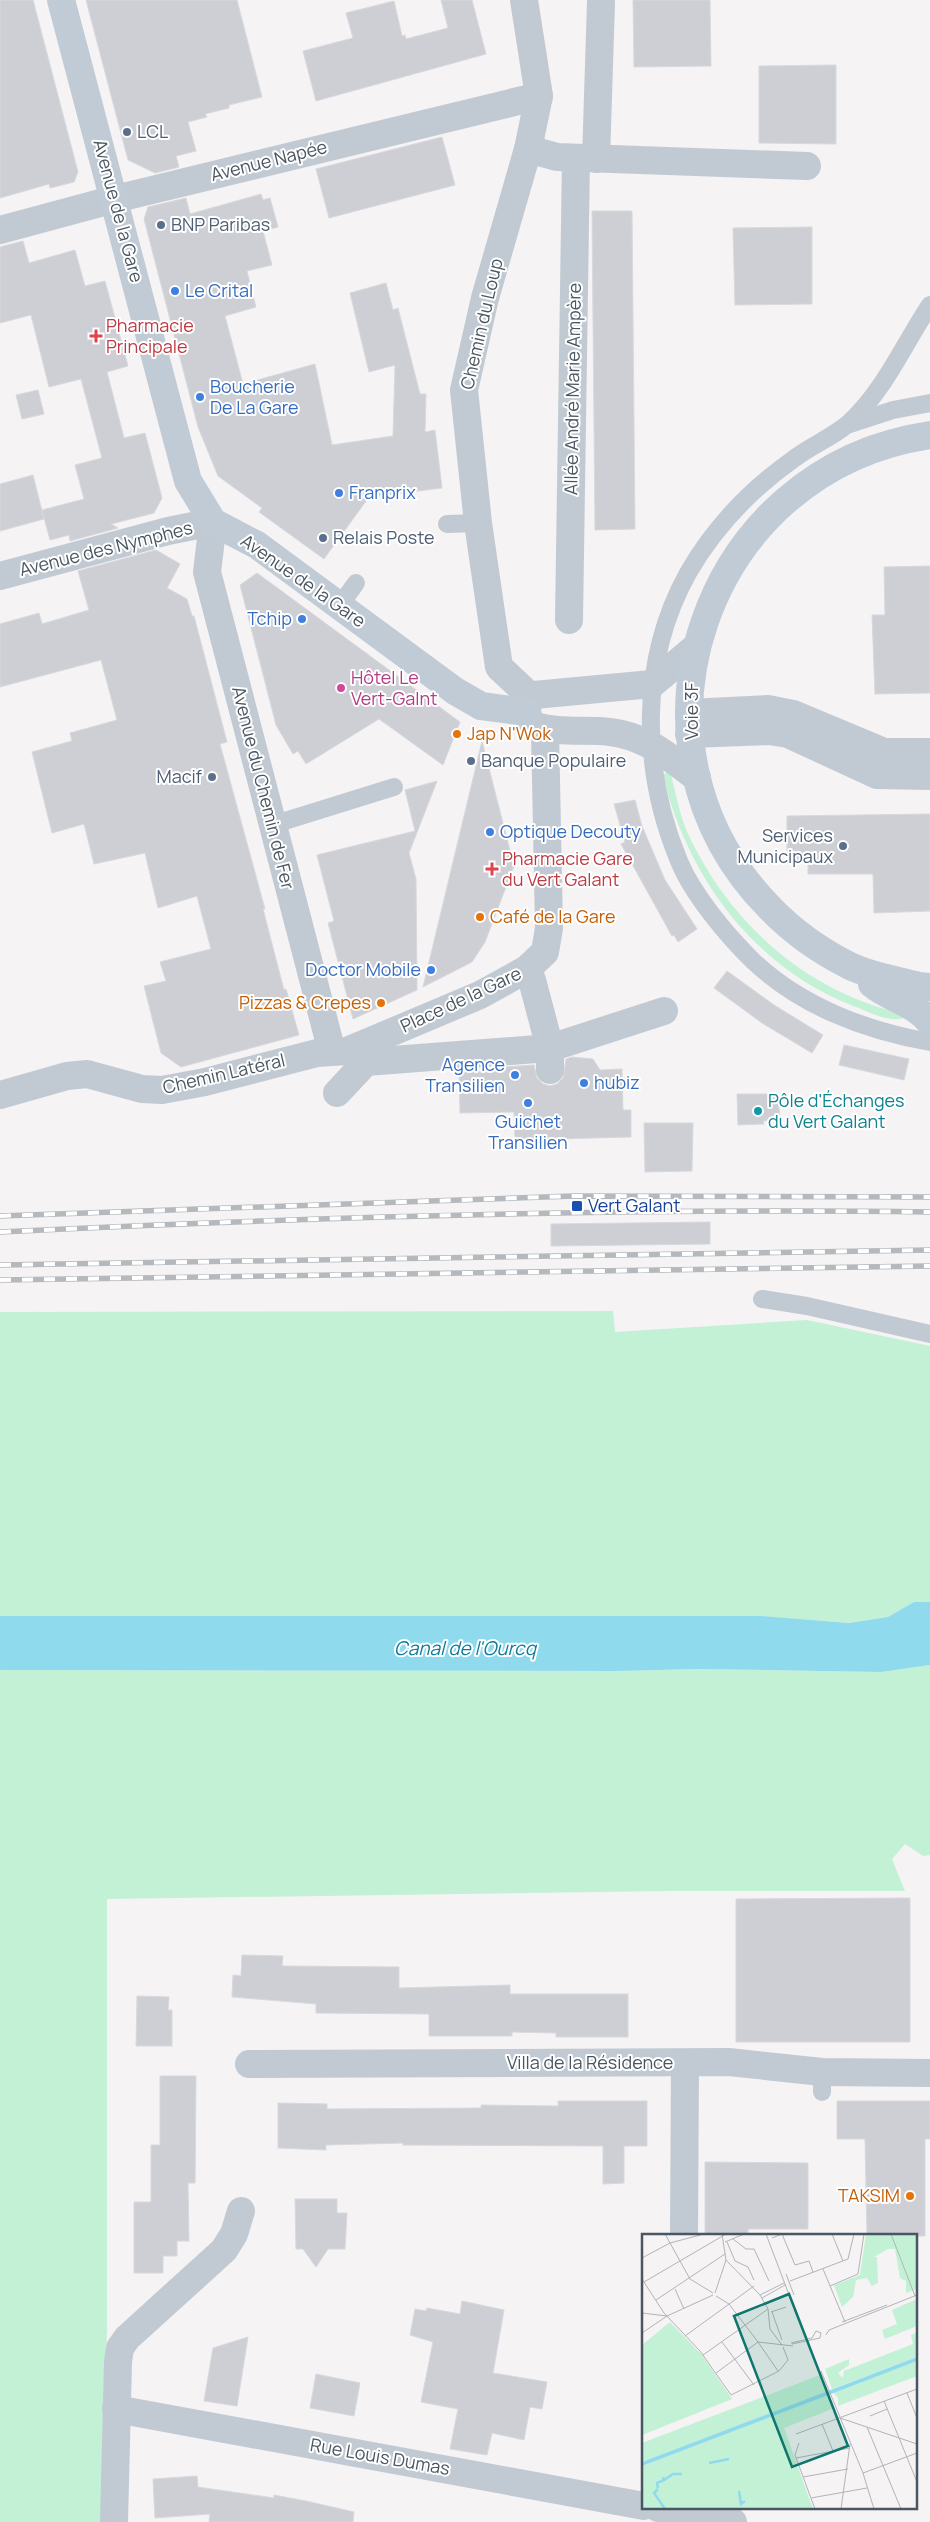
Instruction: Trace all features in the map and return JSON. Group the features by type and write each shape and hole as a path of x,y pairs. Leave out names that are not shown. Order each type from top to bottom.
{"street":[{"name":"Avenue de la Gare","path":"62,0 188,481 212,522 258,545 455,691 481,706 535,713"},
{"name":"Chemin du Loup","path":"524,0 539,96 528,149 485,298 464,390 478,523 499,667 535,713"},
{"name":"Allée André Marie Ampère","path":"569,620 586,159 601,2"},
{"name":"Avenue Napée","path":"0,230 115,199 539,96"},
{"path":"528,149 557,158 807,166"},
{"path":"921,436 930,414"},
{"name":"Voie 3F","path":"921,436 869,450 828,470 790,496 758,527 731,563 710,604 696,647 689,724 697,778 713,826 738,870 770,908 809,941 852,967 919,986 930,987"},
{"name":"Avenue des Nymphes","path":"0,576 158,534 212,522"},
{"name":"Avenue du Chemin de Fer","path":"212,522 207,572 332,1052"},
{"path":"696,647 652,684 534,695 535,713 650,743 697,778"},
{"path":"689,724 768,710 793,714 884,752 930,752"},
{"name":"Place de la Gare","path":"332,1052 347,1051 480,994 527,969 545,952 549,928 535,713"},
{"path":"689,724 788,734 877,775 930,776"},
{"path":"852,967 884,993 922,1012 930,1022"},
{"path":"532,980 550,1059"},
{"path":"337,1093 364,1058 550,1059 664,1011"},
{"name":"Chemin Latéral","path":"0,1095 67,1076 87,1074 142,1088 162,1090 205,1082 296,1058 332,1052"},
{"path":"684,2234 685,2062"},
{"name":"Villa de la Résidence","path":"249,2064 729,2062 822,2082 930,2073"},
{"path":"114,2522 116,2409 120,2348 127,2338 224,2250 234,2234 241,2211"},
{"name":"Rue Louis Dumas","path":"116,2409 642,2506"},
{"path":"674,2510 733,2522"}],"lane":[{"path":"847,425 862,410 888,374 930,305"},
{"path":"930,402 892,410 847,425 796,456 753,490 716,529 687,575 666,625 652,684 650,743 660,807 680,862 699,895 728,934 747,954 785,985 816,1005 861,1025 895,1036 930,1042"},
{"path":"447,524 478,523"},
{"path":"340,605 356,583"},
{"path":"272,825 394,787"},
{"path":"762,1299 807,1306 930,1334"}],"green space":[{"path":"666,772 671,774 678,806 686,829 706,868 726,897 749,924 775,949 803,970 833,988 866,1003 900,1013 903,1018 892,1019 880,1016 820,990 787,969 757,944 731,916 708,884 689,850 674,814 663,776"},
{"path":"613,1311 615,1332 807,1320 930,1346 930,1602 914,1602 888,1617 849,1623 761,1616 0,1616 0,1312"},
{"path":"930,1665 930,1855 923,1856 905,1844 892,1859 905,1891 666,1891 107,1899 107,2329 102,2522 0,2522 0,1670 618,1671 698,1669 881,1672"}],"water":[{"name":"Canal de l'Ourcq","path":"914,1602 930,1602 930,1665 881,1672 698,1669 618,1671 0,1670 0,1616 761,1616 849,1623 888,1617"}],"building":[{"path":"0,0 33,0 78,172 74,182 50,188 49,184 0,198"},
{"path":"86,0 237,0 262,97 229,105 229,108 205,114 207,117 188,122 196,151 176,156 179,167 155,173 128,160"},
{"path":"441,0 472,0 486,54 316,101 303,51 353,38 346,13 394,1 402,36 405,35 406,39 448,28"},
{"path":"633,0 710,0 711,66 634,67"},
{"path":"836,65 836,144 759,143 759,66"},
{"path":"442,137 455,185 329,218 316,169"},
{"path":"261,194 263,200 270,198 278,227 263,231 272,265 247,271 256,307 225,316 243,384 315,364 332,445 393,436 395,365 369,372 350,293 386,283 393,310 398,308 420,394 426,394 425,432 435,430 442,488 369,497 324,559 259,512 262,508 218,476 198,427 144,219 148,207 186,198 190,214"},
{"path":"592,211 632,211 635,529 595,530"},
{"path":"812,227 812,304 735,305 733,228"},
{"path":"23,241 29,263 75,250 85,286 105,281 128,366 107,372 124,438 145,433 162,498 154,513 111,524 118,528 70,541 69,535 50,540 42,510 84,499 75,465 102,458 81,379 49,387 31,315 0,323 0,247"},
{"path":"38,390 44,414 22,419 16,395"},
{"path":"33,475 44,519 0,531 0,484"},
{"path":"156,550 180,564 167,588 187,599 192,616 194,616 227,742 220,744 265,909 263,909 284,990 286,989 299,1035 181,1067 161,1053 144,986 166,981 160,962 211,949 197,896 158,908 145,853 94,864 84,824 52,833 32,752 72,741 70,733 117,720 101,660 0,687 0,624 39,613 42,624 89,610 78,571"},
{"path":"930,566 930,693 875,694 872,615 885,615 884,567"},
{"path":"257,573 460,722 443,765 379,719 306,764 298,751 293,754 276,725 240,585"},
{"path":"482,741 514,866 485,942 472,962 423,987"},
{"path":"437,781 409,853 416,879 417,990 353,1019 328,923 334,921 317,855 415,831 405,790"},
{"path":"635,800 642,826 665,880 697,929 678,942 674,935 672,936 621,844 625,842 614,804"},
{"path":"930,814 930,911 874,913 873,874 808,874 808,861 787,860 787,816"},
{"path":"727,971 774,1005 823,1035 812,1053 762,1023 714,988"},
{"path":"844,1045 909,1059 904,1080 839,1065"},
{"path":"572,1057 593,1059 600,1070 622,1069 623,1110 631,1110 631,1137 515,1140 514,1112 460,1113 459,1072 499,1071 502,1067 534,1065 537,1078 543,1084 550,1086 557,1084 563,1078 566,1059"},
{"name":"Pôle d'Échanges du Vert Galant","path":"737,1094 778,1094 780,1120 763,1121 764,1124 738,1125"},
{"path":"644,1123 693,1123 692,1171 645,1172"},
{"path":"710,1222 710,1244 551,1246 551,1224"},
{"path":"910,1898 910,2042 736,2042 736,1899"},
{"path":"242,1955 283,1956 282,1966 399,1967 399,1988 510,1985 510,1994 628,1994 628,2037 556,2037 556,2033 512,2032 512,2036 429,2036 429,2014 316,2013 316,2004 232,1997 233,1975 241,1976"},
{"path":"137,1996 169,1997 168,2010 172,2010 172,2046 136,2046"},
{"path":"160,2076 196,2076 195,2183 188,2183 189,2241 177,2241 177,2256 163,2256 163,2273 134,2273 134,2202 151,2202 151,2145 160,2145"},
{"path":"558,2101 647,2101 647,2146 624,2146 624,2183 603,2184 603,2146 403,2145 403,2143 326,2145 326,2150 278,2148 278,2103 327,2104 327,2109 481,2108 481,2105 558,2106"},
{"path":"837,2101 930,2101 930,2139 925,2139 925,2236 918,2236 918,2234 867,2234 865,2139 837,2139"},
{"path":"705,2162 808,2163 808,2229 748,2229 748,2234 705,2234"},
{"path":"295,2199 337,2199 337,2213 347,2213 345,2249 328,2249 316,2267 303,2249 296,2249"},
{"path":"462,2301 504,2310 493,2373 547,2382 542,2409 530,2407 524,2440 492,2433 487,2455 450,2449 458,2409 421,2402 433,2342 410,2335 415,2309 426,2311 427,2308 460,2314"},
{"path":"248,2337 237,2406 204,2401 213,2348"},
{"path":"316,2374 360,2383 354,2416 310,2408"},
{"path":"197,2476 198,2487 274,2498 274,2495 306,2501 354,2512 353,2522 209,2522 210,2514 155,2518 153,2479"}],"railway":[{"path":"0,1216 574,1196 930,1197"},
{"path":"0,1232 232,1222 465,1215 698,1211 930,1212"},
{"path":"0,1265 930,1250"},
{"path":"0,1280 930,1266"}],"place":[{"name":"LCL","path":"127,132"},
{"name":"BNP Paribas","path":"161,225"},
{"name":"Le Crital","path":"175,291"},
{"name":"Pharmacie Principale","path":"96,336"},
{"name":"Boucherie De La Gare","path":"200,397"},
{"name":"Franprix","path":"339,493"},
{"name":"Relais Poste","path":"323,538"},
{"name":"Tchip","path":"302,619"},
{"name":"Hôtel Le Vert-Galnt","path":"341,688"},
{"name":"Jap N'Wok","path":"457,734"},
{"name":"Banque Populaire","path":"471,761"},
{"name":"Macif","path":"212,777"},
{"name":"Optique Decouty","path":"490,832"},
{"name":"Services Municipaux","path":"843,846"},
{"name":"Pharmacie Gare du Vert Galant","path":"492,869"},
{"name":"Café de la Gare","path":"480,917"},
{"name":"Doctor Mobile","path":"431,970"},
{"name":"Pizzas & Crepes","path":"381,1003"},
{"name":"Agence Transilien","path":"515,1075"},
{"name":"hubiz","path":"584,1083"},
{"name":"Guichet Transilien","path":"528,1103"},
{"name":"Pôle d'Échanges du Vert Galant","path":"758,1111"},
{"name":"Vert Galant","path":"577,1206"},
{"name":"TAKSIM","path":"910,2196"}]}
